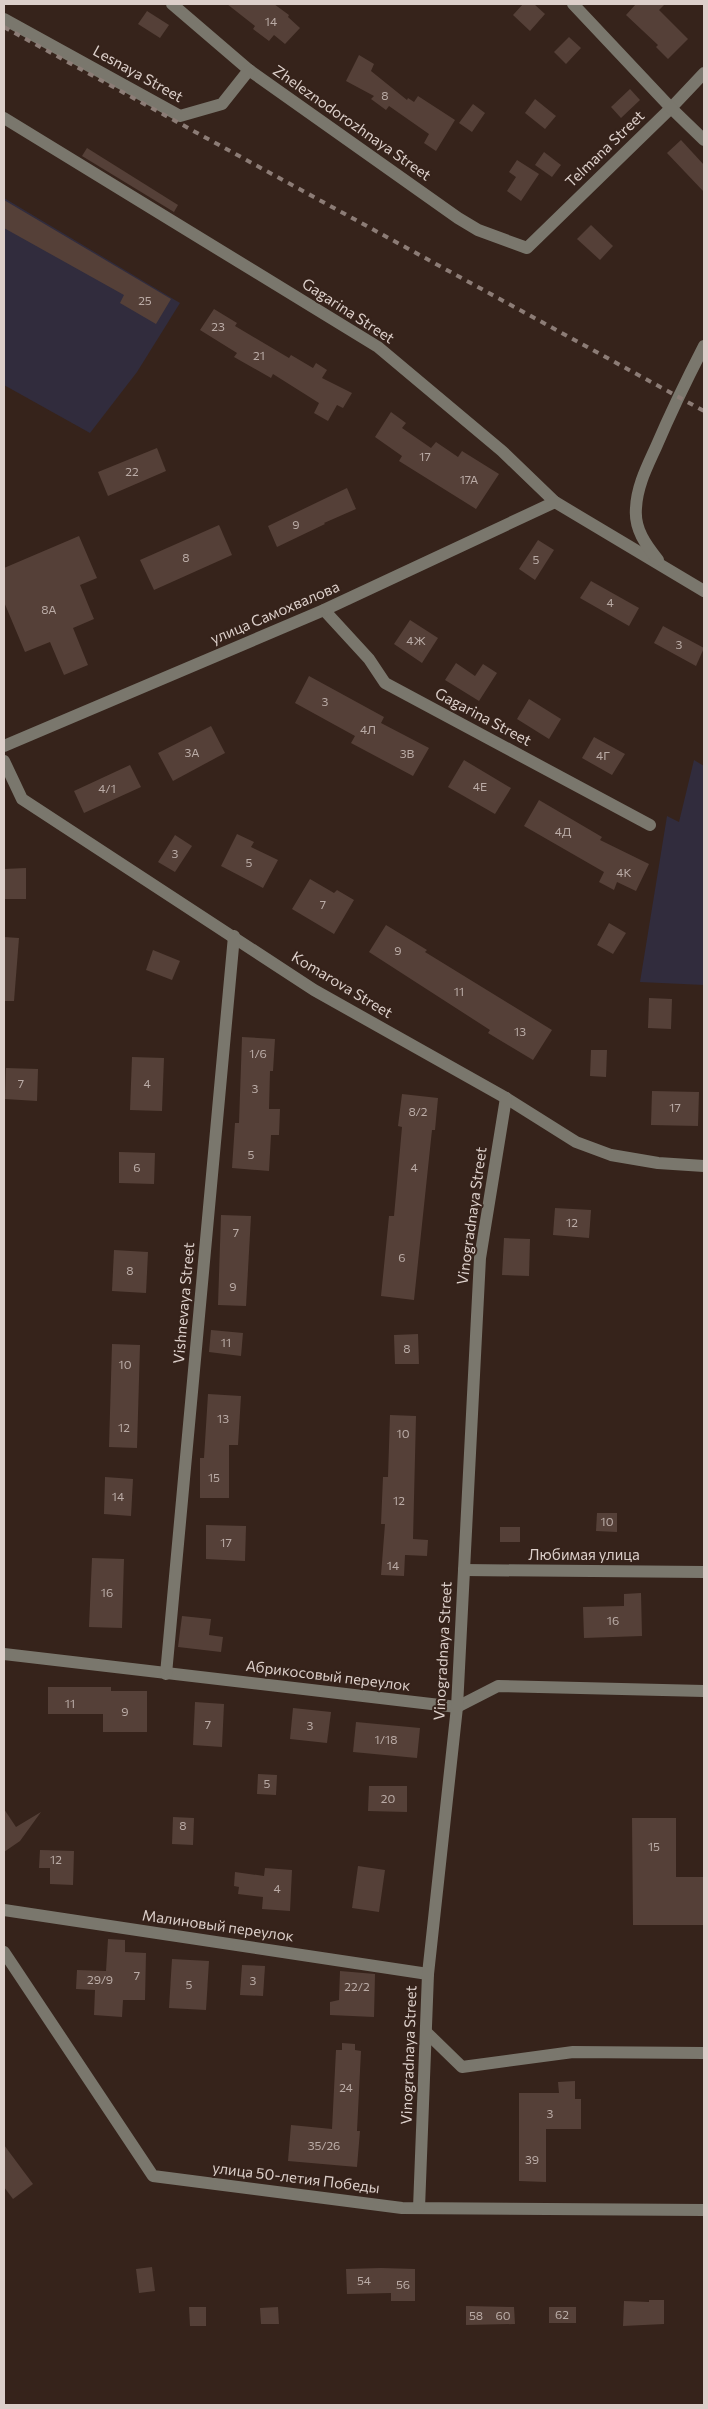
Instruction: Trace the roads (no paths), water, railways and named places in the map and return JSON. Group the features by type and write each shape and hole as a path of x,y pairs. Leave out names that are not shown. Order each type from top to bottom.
{"street":[{"name":"Zheleznodorozhnaya Street","path":"172,4 249,70 458,218 478,230 527,248"},
{"path":"573,4 671,108 704,140"},
{"name":"Lesnaya Street","path":"4,19 180,116 222,104 249,70"},
{"name":"Telmana Street","path":"527,248 671,108 704,73"},
{"name":"Gagarina Street","path":"4,118 378,347 502,451 555,502 704,592"},
{"path":"665,567 646,545 637,526 636,510 640,483 678,396 704,346"},
{"name":"улица Самохвалова","path":"4,746 324,610 555,502"},
{"name":"Gagarina Street","path":"324,610 369,659 384,683 650,825"},
{"name":"Komarova Street","path":"4,761 22,799 314,990 506,1098 576,1142 611,1155 658,1163 704,1166"},
{"name":"Vishnevaya Street","path":"166,1674 234,936"},
{"name":"Vinogradnaya Street","path":"419,2208 428,1974 457,1707 480,1258 506,1098"},
{"name":"Любимая улица","path":"464,1570 704,1572"},
{"name":"Абрикосовый переулок","path":"4,1654 457,1707"},
{"path":"457,1707 498,1686 704,1691"},
{"name":"Малиновый переулок","path":"4,1910 428,1974"},
{"name":"улица 50-летия Победы","path":"4,1952 153,2176 402,2208 704,2210"},
{"path":"426,2032 462,2067 573,2052 704,2053"}],"railway":[{"path":"4,27 704,411"}]}
